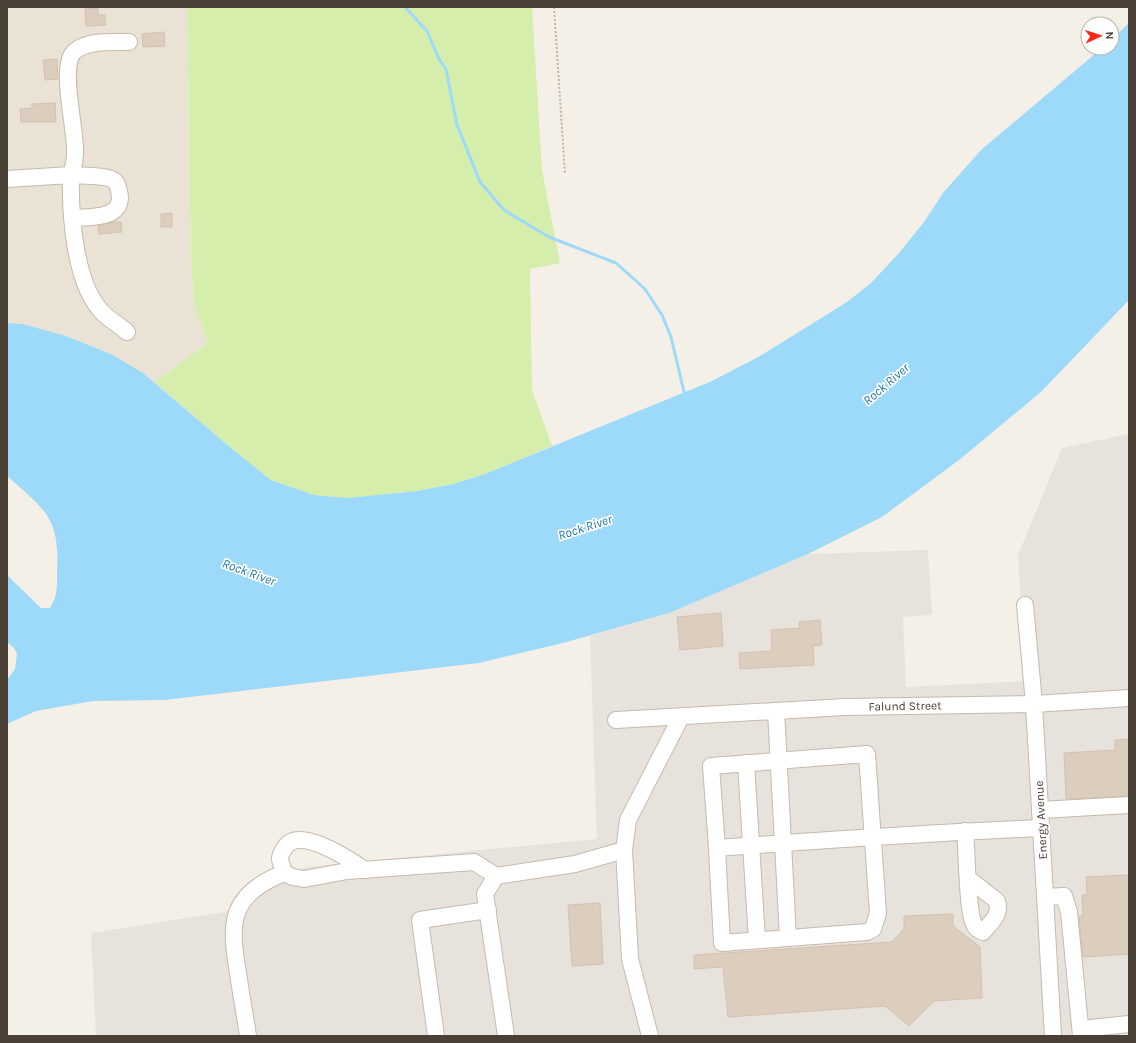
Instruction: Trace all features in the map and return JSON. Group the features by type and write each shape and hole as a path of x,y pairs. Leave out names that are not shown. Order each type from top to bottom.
{"street":[{"path":"127,332 102,313 90,295 81,269 75,240 73,218 71,175 76,153 68,80 69,60 74,51 82,47 98,43 129,42"},
{"path":"7,179 71,175 112,179 118,184 120,204 116,211 109,215 73,218"},
{"name":"Energy Avenue","path":"1025,605 1034,704 1053,1036"},
{"name":"Falund Street","path":"616,720 845,707 1034,704 1129,698"},
{"path":"776,711 788,938"},
{"path":"650,1036 630,959 624,850 628,820 681,717"},
{"path":"867,754 878,913 873,929 867,932 722,943 711,766 778,761 867,754"},
{"path":"746,763 757,940"},
{"path":"1040,810 1129,805"},
{"path":"717,848 966,831 1041,828"},
{"path":"966,831 969,879"},
{"path":"284,873 280,858 282,852 286,845 295,840 315,843 352,862 364,870"},
{"path":"248,1036 233,943 233,927 235,915 241,903 251,892 267,880 284,873 293,877 304,879 364,870 474,862 496,876 575,864 624,850"},
{"path":"496,876 485,894 506,1036"},
{"path":"1045,897 1064,896 1070,912 1081,1032 1129,1024"},
{"path":"436,1036 420,920 488,910"}],"path":[{"path":"554,7 565,174"}],"shaded area":[{"path":"7,7 187,7 191,257 194,304 208,343 154,382 143,373 111,354 66,336 23,324 7,323"},
{"path":"1129,434 1129,1036 96,1036 91,933 224,912 305,867 597,839 590,636 669,613 808,554 928,550 932,615 903,617 906,687 1026,681 1018,555 1062,448"}],"green space":[{"path":"187,7 532,7 542,170 560,263 530,269 532,390 552,446 485,474 453,484 417,491 347,498 314,495 271,480 154,382 208,343 194,304 191,258"}],"water":[{"name":"Rock River","path":"1129,23 1129,300 1041,392 959,460 882,517 808,554 669,613 563,643 479,663 165,700 93,701 36,711 7,724 7,680 15,669 17,654 14,648 7,642 7,575 41,608 50,608 53,604 56,590 57,553 53,526 47,516 31,498 7,476 7,323 23,324 66,336 111,354 143,373 271,480 314,495 347,498 417,491 453,484 485,474 712,381 760,356 847,302 871,283 899,253 924,222 943,193 981,150 1093,56 1120,56 1120,31"}],"building":[{"path":"98,8 98,15 105,15 106,25 86,26 85,9"},
{"path":"164,32 165,46 143,47 142,34"},
{"path":"57,59 58,79 45,80 43,60"},
{"path":"55,103 56,122 21,122 20,109 32,108 32,104"},
{"path":"172,213 172,227 161,227 161,214"},
{"path":"113,222 121,222 122,232 99,234 98,226"},
{"path":"721,613 723,646 680,650 677,617"},
{"path":"820,620 822,645 813,646 814,665 740,669 739,653 772,651 771,630 800,628 799,622"},
{"path":"1129,739 1129,796 1066,799 1064,753 1115,750 1115,740"},
{"path":"1129,875 1129,954 1083,957 1079,916 1083,916 1082,895 1087,895 1086,877"},
{"path":"600,903 603,964 572,966 568,905"},
{"path":"953,914 953,926 980,947 982,998 934,1001 909,1026 885,1006 728,1017 723,967 694,969 694,955 892,942 904,929 904,916"}],"waterway":[{"path":"405,7 427,31 439,59 446,69 457,125 480,182 504,210 549,237 616,263 645,289 662,315 671,337 685,396"}]}
